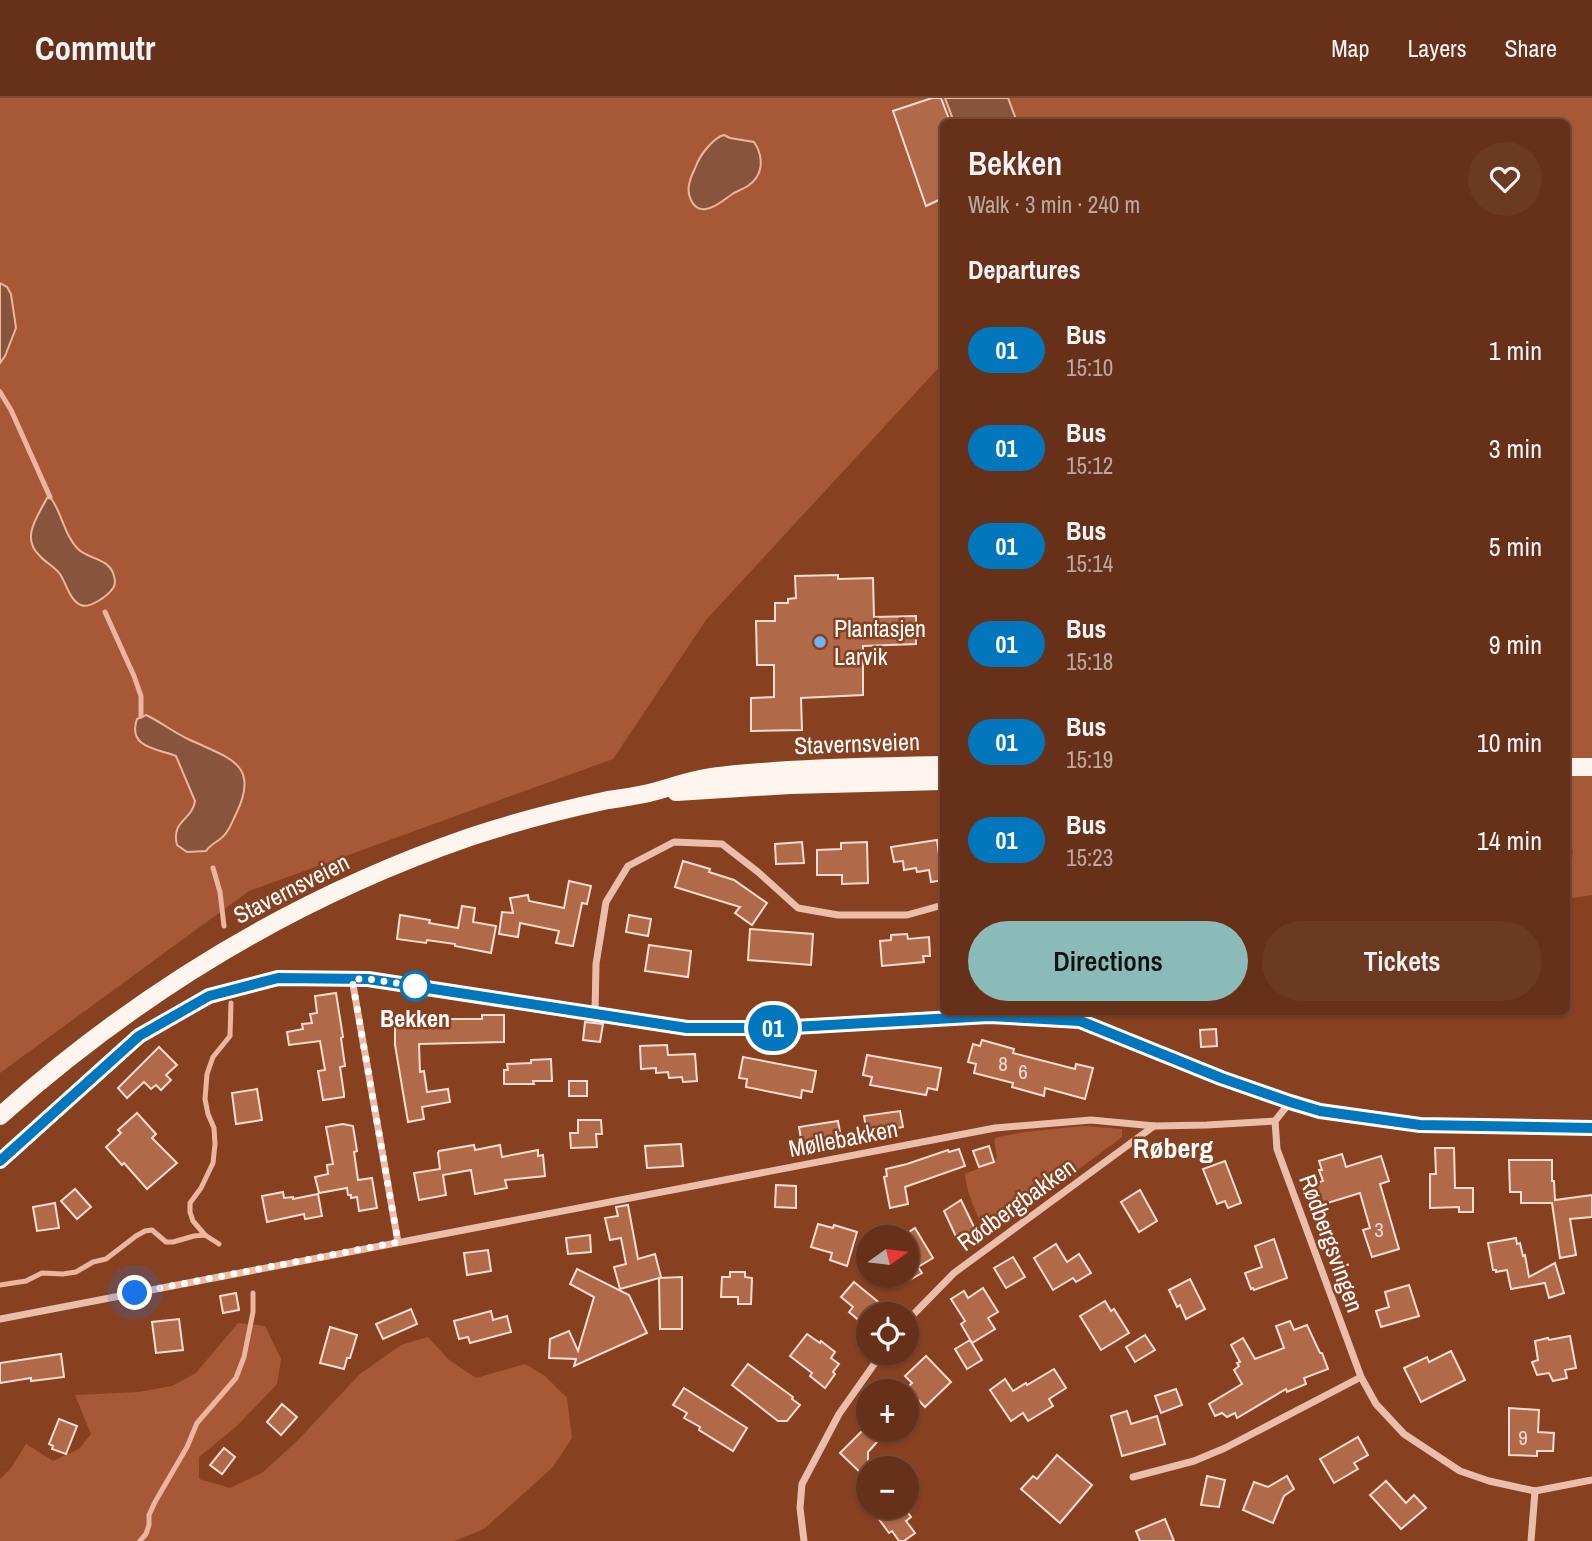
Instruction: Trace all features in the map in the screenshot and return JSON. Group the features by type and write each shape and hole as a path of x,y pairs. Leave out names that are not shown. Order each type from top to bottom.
{"main road":[{"name":"Stavernsveien","path":"0,1116 87,1042 149,997 234,944 321,898 392,866 472,837 571,809 701,779 847,767 940,765"},
{"path":"1570,767 1592,767"},
{"name":"Stavernsveien","path":"648,793 940,780"}],"street":[{"path":"595,1013 596,964 606,902 628,866 674,842 722,844 798,908 838,915 907,915 940,906"},
{"path":"0,1161 139,1036 209,996 278,978 368,979 687,1028 776,1028 989,1016 1082,1016 1221,1078 1320,1111 1420,1125 1592,1128"},
{"path":"352,979 398,1242"},
{"path":"1275,1121 1290,1102"},
{"name":"Møllebakken","path":"0,1319 995,1128 1091,1120 1154,1126 1275,1121"},
{"name":"Rødbergsvingen","path":"1275,1121 1277,1149 1361,1377 1376,1404 1404,1434 1460,1471 1489,1481 1535,1491 1592,1480"},
{"name":"Rødbergbakken","path":"919,1309 954,1273 1154,1126"},
{"path":"804,1541 800,1508 802,1484 839,1414 874,1365"},
{"path":"1133,1477 1194,1461 1225,1448 1361,1377"},
{"path":"1531,1541 1535,1491"}],"shaded area":[{"path":"0,98 1592,98 1592,895 1570,898 1573,851 1570,845 1570,119 940,119 940,366 706,620 613,759 249,891 0,1073"},
{"path":"945,98 1008,98 1016,119 953,119"},
{"path":"724,135 754,142 760,155 760,169 749,185 713,207 701,209 691,200 690,179 704,152 711,143"},
{"path":"0,283 7,287 11,294 16,328 0,363"},
{"path":"50,497 73,543 82,552 106,564 113,573 115,585 111,591 93,603 84,606 77,603 60,574 42,558 31,542 33,527 47,498"},
{"path":"146,715 227,758 236,764 242,773 245,783 243,797 236,814 224,836 206,851 187,852 177,845 179,825 190,813 195,801 176,756 146,746 136,736 137,719"},
{"path":"1083,1126 1122,1129 1122,1137 987,1236 970,1198 965,1174 995,1162 997,1157 994,1139 1025,1132"},
{"path":"238,1323 265,1326 281,1359 277,1384 237,1426 199,1457 199,1479 230,1488 262,1473 297,1441 360,1374 401,1345 428,1337 449,1360 476,1378 525,1364 545,1376 567,1398 572,1438 553,1467 484,1529 454,1541 0,1541 0,1479 11,1468 26,1444 53,1461 79,1449 91,1434 75,1395 138,1392 172,1386 196,1373"}],"building":[{"path":"932,98 941,98 949,119 940,119 940,199 926,206 893,111"},
{"path":"838,575 838,579 873,578 874,617 916,616 916,644 863,646 863,695 801,698 802,730 751,731 751,698 774,697 774,665 757,665 756,621 775,621 775,603 788,603 788,599 796,598 795,576"},
{"path":"937,840 940,880 931,882 929,870 904,870 903,861 894,862 891,847"},
{"path":"802,842 804,863 776,864 775,844"},
{"path":"867,842 868,883 842,884 842,875 817,875 817,850 841,849 841,843"},
{"path":"683,861 734,880 767,903 752,925 735,913 740,907 675,887"},
{"path":"569,881 591,886 587,904 582,903 573,946 556,943 559,931 520,923 518,937 499,934 502,912 513,913 510,898 528,895 529,901 564,908"},
{"path":"462,906 475,908 473,922 496,926 491,953 455,944 397,939 400,915 458,928"},
{"path":"629,915 651,919 648,936 626,932"},
{"path":"750,929 813,934 811,965 748,960"},
{"path":"907,934 908,939 929,937 930,956 923,956 924,962 882,966 880,941 891,940 891,935"},
{"path":"649,945 691,951 688,977 645,971"},
{"path":"336,993 343,1037 345,1066 340,1067 344,1097 323,1100 318,1071 325,1070 320,1041 289,1045 287,1032 303,1029 302,1024 312,1023 310,1014 317,1013 315,996"},
{"path":"482,1015 504,1015 504,1042 419,1044 420,1072 424,1071 427,1092 448,1089 450,1102 422,1107 424,1119 408,1122 395,1045 395,1019 482,1019"},
{"path":"585,1022 603,1024 600,1042 583,1040"},
{"path":"1216,1029 1217,1046 1201,1047 1200,1030"},
{"path":"982,1040 1014,1049 1013,1053 1075,1069 1076,1064 1093,1068 1085,1099 1045,1088 1044,1096 1012,1087 1013,1083 974,1073 976,1064 968,1062 973,1044 980,1046"},
{"path":"667,1045 668,1055 695,1054 697,1081 683,1082 682,1077 669,1078 668,1072 656,1073 656,1068 641,1069 640,1046"},
{"path":"159,1047 177,1065 166,1075 171,1080 161,1090 156,1085 151,1089 144,1082 127,1098 118,1088"},
{"path":"867,1055 941,1068 937,1090 928,1088 926,1095 870,1085 872,1077 863,1075"},
{"path":"743,1057 816,1071 812,1092 802,1090 801,1098 746,1087 747,1079 739,1078"},
{"path":"551,1059 552,1081 504,1084 507,1064"},
{"path":"569,1081 587,1081 587,1096 569,1096"},
{"path":"257,1089 262,1120 236,1124 232,1093"},
{"path":"900,1111 903,1127 867,1134 864,1116"},
{"path":"137,1113 156,1134 152,1138 177,1163 147,1189 106,1147 121,1133 118,1130"},
{"path":"578,1120 601,1120 602,1134 596,1134 597,1147 571,1148 570,1133 578,1133"},
{"path":"838,1121 841,1138 802,1145 799,1127"},
{"path":"343,1124 353,1126 358,1180 372,1178 377,1208 359,1211 357,1197 351,1198 347,1188 319,1193 315,1177 328,1174 327,1165 333,1164 326,1127"},
{"path":"681,1144 683,1166 647,1168 645,1146"},
{"path":"474,1145 475,1150 500,1145 502,1157 538,1150 538,1156 543,1155 545,1176 505,1180 507,1188 475,1194 471,1170 443,1175 446,1195 419,1200 414,1173 440,1169 439,1151"},
{"path":"989,1146 994,1162 979,1167 973,1151"},
{"path":"1435,1148 1454,1148 1455,1188 1473,1188 1473,1212 1459,1212 1459,1207 1430,1208 1430,1174 1436,1174"},
{"path":"959,1149 965,1166 905,1187 908,1204 890,1208 884,1177 887,1176 886,1169"},
{"path":"1342,1154 1346,1167 1381,1156 1389,1181 1380,1184 1399,1249 1372,1257 1363,1230 1370,1228 1360,1193 1321,1205 1314,1184 1323,1181 1319,1161"},
{"path":"1509,1160 1552,1160 1555,1200 1592,1195 1592,1217 1570,1219 1576,1255 1560,1258 1552,1203 1521,1203 1521,1192 1510,1192"},
{"path":"1225,1161 1241,1203 1228,1208 1225,1201 1217,1204 1203,1169"},
{"path":"776,1185 796,1186 796,1208 775,1207"},
{"path":"75,1189 91,1207 77,1219 61,1201"},
{"path":"1140,1190 1157,1221 1139,1232 1121,1202"},
{"path":"283,1192 284,1198 293,1199 318,1194 322,1216 305,1219 304,1214 267,1222 262,1196"},
{"path":"961,1200 976,1231 959,1243 944,1211"},
{"path":"55,1203 59,1228 37,1231 33,1207"},
{"path":"628,1205 638,1259 655,1254 660,1278 682,1277 682,1329 660,1329 659,1278 620,1289 614,1267 626,1264 621,1238 610,1240 605,1218 618,1216 616,1207"},
{"path":"818,1224 833,1228 834,1225 856,1232 847,1266 830,1260 832,1253 811,1247"},
{"path":"590,1235 591,1252 568,1254 566,1238"},
{"path":"919,1235 933,1258 919,1266"},
{"path":"1516,1238 1523,1256 1525,1255 1529,1277 1555,1263 1564,1293 1549,1298 1545,1283 1511,1289 1507,1270 1493,1270 1488,1243"},
{"path":"1274,1239 1287,1278 1251,1289 1245,1273 1262,1267 1255,1246"},
{"path":"1056,1244 1067,1262 1079,1254 1091,1273 1076,1282 1073,1278 1053,1290 1034,1258"},
{"path":"488,1250 491,1271 467,1275 464,1253"},
{"path":"1013,1257 1025,1277 1006,1288 994,1268"},
{"path":"577,1269 629,1295 647,1333 574,1366 576,1359 549,1358 550,1339 569,1331 578,1351 594,1297 570,1284"},
{"path":"730,1272 745,1272 745,1277 752,1278 751,1304 738,1304 738,1297 721,1297 722,1277 730,1277"},
{"path":"1190,1279 1205,1309 1186,1319 1169,1290"},
{"path":"854,1282 856,1288 861,1288 878,1302 856,1302 856,1318 849,1312 853,1307 841,1297"},
{"path":"1409,1285 1419,1316 1381,1327 1376,1311 1389,1307 1385,1292"},
{"path":"983,1288 998,1312 988,1318 995,1329 972,1343 961,1324 965,1321 951,1299 964,1291 968,1298"},
{"path":"236,1293 239,1310 223,1313 220,1296"},
{"path":"1105,1301 1111,1311 1114,1309 1129,1333 1101,1350 1080,1316"},
{"path":"411,1309 417,1324 383,1339 376,1324"},
{"path":"491,1311 493,1320 507,1316 511,1332 470,1343 468,1337 459,1339 454,1321"},
{"path":"179,1319 183,1350 156,1353 152,1322"},
{"path":"1290,1321 1294,1330 1307,1325 1328,1369 1304,1378 1306,1384 1287,1392 1286,1389 1237,1418 1235,1413 1227,1417 1222,1413 1215,1416 1209,1404 1242,1384 1234,1370 1240,1362 1231,1345 1243,1338 1255,1359 1284,1348 1276,1326"},
{"path":"330,1327 357,1335 344,1369 320,1363"},
{"path":"807,1334 835,1352 831,1358 839,1364 825,1388 810,1376 812,1373 790,1356"},
{"path":"1145,1335 1155,1350 1135,1362 1126,1347"},
{"path":"1570,1336 1576,1368 1565,1370 1567,1378 1553,1381 1549,1373 1537,1375 1532,1362 1538,1360 1535,1341"},
{"path":"970,1340 982,1360 967,1369 955,1349"},
{"path":"1451,1351 1465,1380 1421,1402 1404,1368 1427,1357 1429,1362"},
{"path":"61,1354 64,1377 0,1383 0,1363"},
{"path":"926,1356 951,1382 925,1407 919,1401 919,1379 908,1379 905,1376"},
{"path":"748,1364 800,1405 787,1421 778,1421 732,1385"},
{"path":"1054,1369 1066,1388 1049,1399 1053,1406 1028,1421 1023,1413 1011,1421 990,1390 1005,1379 1013,1391"},
{"path":"684,1388 747,1428 733,1451 699,1430 700,1427 684,1418 687,1413 673,1405"},
{"path":"1176,1389 1182,1405 1161,1413 1155,1396"},
{"path":"282,1404 297,1417 281,1435 267,1422"},
{"path":"1509,1408 1539,1410 1538,1432 1554,1433 1553,1451 1537,1451 1537,1456 1509,1455"},
{"path":"1127,1411 1131,1424 1157,1416 1165,1444 1122,1456 1111,1416"},
{"path":"59,1419 77,1426 66,1454 52,1449 53,1446 49,1444"},
{"path":"856,1437 856,1442 877,1442 868,1452 868,1456 856,1456 856,1468 840,1453"},
{"path":"1358,1437 1368,1455 1354,1463 1358,1469 1334,1483 1320,1459"},
{"path":"224,1448 235,1457 222,1474 210,1465"},
{"path":"1057,1455 1092,1485 1060,1523 1021,1489 1033,1476 1037,1479"},
{"path":"1207,1476 1225,1480 1219,1507 1201,1505"},
{"path":"1287,1476 1294,1489 1284,1496 1273,1523 1243,1510 1254,1482 1268,1487"},
{"path":"1386,1481 1406,1503 1414,1495 1426,1508 1401,1529 1370,1495"},
{"path":"879,1519 908,1519 906,1521 915,1533 904,1541 899,1541 892,1531 889,1533"},
{"path":"1165,1519 1174,1541 1140,1541 1136,1531"}],"waterway":[{"path":"0,392 11,410 50,497"},
{"path":"105,612 141,696 141,716"},
{"path":"213,868 220,892 224,926"},
{"path":"205,1235 193,1221 190,1203 213,1163 214,1128 205,1099 207,1074 213,1057 230,1036 231,1003"},
{"path":"0,1285 26,1281 42,1273 76,1272 93,1262 106,1259 145,1231 152,1230 166,1242 205,1235 219,1244"},
{"path":"140,1541 146,1534 149,1515 155,1502 187,1447 197,1423 236,1378 244,1357 253,1312 253,1293"}],"bus line":[{"name":"01","path":"0,1161 139,1036 209,996 278,978 368,979 687,1028 776,1028 989,1016 1080,1021 1221,1078 1320,1111 1420,1125 1592,1128"}],"place":[{"name":"Plantasjen Larvik","path":"820,642"},
{"name":"Bekken","path":"415,986"}],"district":[{"name":"Røberg","path":"1173,1148"}],"route":[{"path":"135,1293 398,1242 352,979 418,986 415,986"}]}
